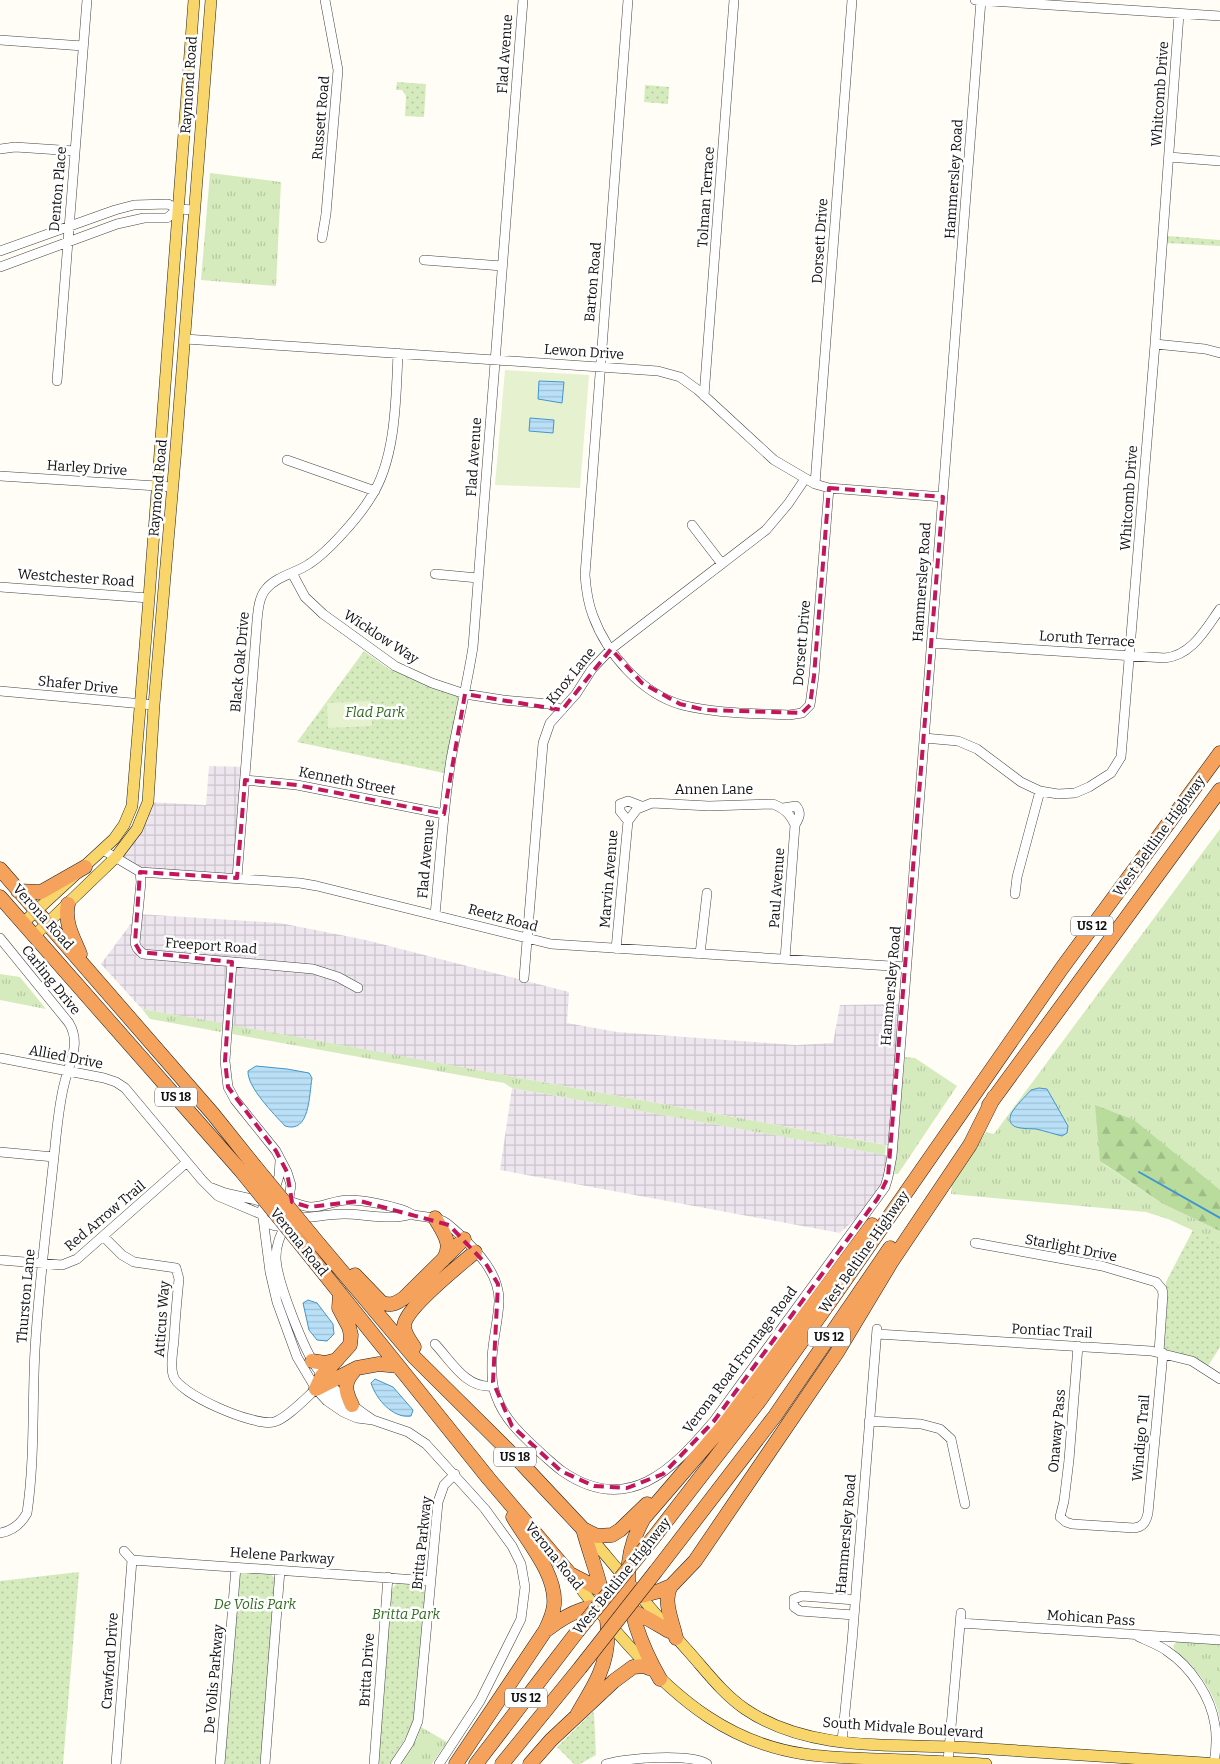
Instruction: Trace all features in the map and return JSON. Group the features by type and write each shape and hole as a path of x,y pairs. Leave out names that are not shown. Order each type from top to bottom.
{"highway":[{"name":"West Beltline Highway","path":"476,1764 577,1632 654,1537 760,1400 829,1304 1062,968 1220,753"},
{"name":"West Beltline Highway","path":"502,1764 656,1572 745,1456 797,1385 994,1097 1220,790"},
{"path":"18,891 41,892 85,867"},
{"name":"Verona Road","path":"0,868 213,1114 302,1246 489,1479 570,1574"},
{"name":"Verona Road","path":"0,897 109,1022 313,1237 431,1375 523,1465 583,1529"},
{"path":"68,904 66,917 84,963"},
{"path":"673,1634 668,1600 671,1586 695,1561 838,1351 892,1260 970,1145 994,1097"},
{"path":"660,1679 640,1639 632,1611 635,1596 628,1580 631,1549 644,1518 724,1425 879,1216 968,1102"},
{"path":"435,1218 448,1242 447,1254 440,1263"},
{"path":"324,1250 336,1253 379,1300 387,1304 402,1300 464,1239"},
{"path":"431,1375 405,1331 404,1324 407,1317 432,1290 475,1252"},
{"path":"316,1389 326,1380 337,1360 350,1345 351,1336 339,1308 340,1293"},
{"path":"312,1361 325,1363 337,1360"},
{"path":"326,1380 357,1368 379,1364 398,1366"},
{"path":"356,1408 345,1387 347,1380 357,1368"},
{"path":"583,1529 603,1536 612,1535 620,1530 690,1465"},
{"name":"US 18","path":"456,1764 545,1631 554,1607 552,1583 546,1570 489,1479"},
{"name":"US 18","path":"530,1764 577,1716 596,1681 604,1661 608,1638 607,1622 595,1603 603,1591 583,1529"},
{"path":"570,1574 603,1591 619,1596 635,1596 671,1586"},
{"path":"545,1631 558,1620 595,1603 624,1607 673,1634"},
{"path":"577,1716 614,1680 630,1669 639,1666 649,1668"}],"main road":[{"name":"Raymond Road","path":"23,923 33,907 85,867 114,839 124,825 132,806 194,0"},
{"name":"Raymond Road","path":"34,936 115,858 137,829 148,802 154,705 211,0"},
{"name":"Verona Road","path":"583,1529 628,1580"},
{"name":"Verona Road","path":"570,1574 595,1603"},
{"name":"South Midvale Boulevard","path":"635,1596 740,1705 760,1718 792,1732 842,1741 1220,1764"},
{"path":"607,1622 649,1668 690,1705 742,1736 768,1746 840,1760 948,1761 986,1764"},
{"path":"840,1760 842,1741"}],"street":[{"name":"Denton Place","path":"57,381 87,0"},
{"name":"Russett Road","path":"322,238 326,214 338,70 324,0"},
{"name":"Flad Avenue","path":"435,915 444,814 452,758 473,647 523,0"},
{"name":"Barton Road","path":"628,0 585,575 587,595 593,616 611,649 625,668 660,695 680,704 705,710 789,715 802,713 806,709"},
{"name":"Tolman Terrace","path":"704,396 734,0"},
{"name":"Dorsett Drive","path":"815,484 852,0"},
{"path":"975,0 1220,16"},
{"name":"Hammersley Road","path":"890,1167 981,0"},
{"name":"Whitcomb Drive","path":"924,738 958,741 977,749 1021,782 1040,791 1058,794 1075,793 1112,773 1121,757 1155,344 1179,14"},
{"path":"0,40 83,46"},
{"path":"0,150 15,147 75,151"},
{"path":"1169,157 1220,161"},
{"path":"0,251 134,205 168,204 178,209 194,210"},
{"path":"0,267 117,224 144,218 167,218 178,209"},
{"path":"424,260 502,266"},
{"name":"Lewon Drive","path":"184,339 658,371 680,377 704,396 774,460 815,484 828,488 943,497"},
{"path":"1155,344 1205,349 1217,351 1220,354"},
{"name":"Black Oak Drive","path":"237,878 256,621 259,604 265,590 272,582 310,564 324,552 355,518 375,490 389,457 398,353"},
{"path":"286,460 375,490"},
{"name":"Harley Drive","path":"0,476 173,487"},
{"name":"Knox Lane","path":"524,978 543,743 550,723 576,694 592,669 611,649 766,530 788,504 805,479"},
{"name":"Dorsett Drive","path":"806,709 810,705 814,676 828,488"},
{"path":"692,525 722,564"},
{"name":"Wicklow Way","path":"292,574 305,597 323,614 341,629 395,666 432,683 465,694 548,704 562,710"},
{"path":"435,574 478,578"},
{"name":"Westchester Road","path":"0,587 149,598"},
{"name":"Loruth Terrace","path":"931,643 1165,658 1176,657 1188,650 1220,609"},
{"name":"Shafer Drive","path":"0,690 154,705"},
{"name":"Kenneth Street","path":"244,780 297,785 444,814"},
{"path":"1015,894 1017,877 1040,791"},
{"path":"628,821 620,811 620,804 628,801 641,806"},
{"name":"Annen Lane","path":"633,812 641,806 652,802 725,806 759,803 773,804 782,808 796,806 799,809 799,817 794,822"},
{"name":"Marvin Avenue","path":"616,949 628,821 633,812"},
{"name":"Paul Avenue","path":"785,959 794,822"},
{"name":"Reetz Road","path":"103,850 140,872 300,883 551,944 906,967"},
{"name":"Freeport Road","path":"140,872 141,882 135,943 140,952 148,955 284,965 313,969 338,977 358,988"},
{"path":"700,954 707,893"},
{"name":"Carling Drive","path":"0,938 72,1027 75,1041 69,1070"},
{"path":"232,962 225,1062 228,1087 235,1100 276,1151 287,1172 291,1185 291,1200 294,1207 293,1218 286,1225 278,1241 276,1258 278,1274 312,1361 326,1380 356,1408 373,1420"},
{"name":"Allied Drive","path":"0,1058 69,1070 116,1082 125,1088 187,1162"},
{"name":"Thurston Lane","path":"0,1533 11,1530 19,1524 27,1513 35,1349 43,1264 58,1116 65,1080 69,1070"},
{"path":"0,1152 54,1157"},
{"path":"280,1161 279,1176 273,1195 265,1202 262,1210 276,1298 297,1357 316,1389 327,1401 340,1410 357,1418 373,1420 408,1432 426,1444 485,1509 515,1550 524,1575 523,1608 516,1628 486,1689 439,1764"},
{"path":"187,1162 218,1196 264,1217 272,1225 277,1227 286,1225"},
{"name":"Red Arrow Trail","path":"0,1260 62,1265 69,1263 86,1253 187,1162"},
{"name":"Verona Road Frontage Road","path":"291,1200 309,1207 346,1200 360,1201 435,1218 449,1225 475,1252 493,1274 498,1284 499,1295 493,1353 493,1386 500,1407 510,1423 561,1470 576,1480 610,1489 642,1485 656,1477 676,1463 714,1421 878,1198 884,1187 890,1167"},
{"path":"209,1187 225,1193 265,1202"},
{"path":"273,1195 284,1195 291,1200"},
{"name":"Verona Road Frontage Road","path":"293,1218 345,1214 400,1217 411,1214"},
{"name":"Atticus Way","path":"104,1237 122,1255 134,1262 176,1268 179,1279 172,1358 173,1375 176,1383 187,1392 236,1414 267,1423 280,1419 316,1389"},
{"name":"Starlight Drive","path":"975,1243 1102,1266 1156,1282 1159,1285"},
{"name":"Windigo Trail","path":"1143,1525 1148,1513 1161,1352 1163,1294 1159,1285"},
{"name":"Hammersley Road","path":"842,1741 877,1332"},
{"name":"Pontiac Trail","path":"877,1332 1161,1352 1192,1361 1220,1379"},
{"path":"435,1344 471,1382 480,1386 493,1386"},
{"name":"Onaway Pass","path":"1078,1346 1069,1459 1060,1517 1072,1524 1134,1528 1143,1525"},
{"path":"316,1389 329,1394 345,1406 356,1408"},
{"path":"870,1421 921,1424 940,1429 951,1439 965,1504"},
{"name":"Britta Parkway","path":"395,1764 416,1729 420,1711 438,1502 444,1485 455,1474"},
{"path":"124,1551 132,1560"},
{"name":"Helene Parkway","path":"132,1560 431,1581"},
{"name":"Crawford Drive","path":"116,1764 132,1560"},
{"name":"De Volis Parkway","path":"220,1764 236,1567"},
{"path":"265,1764 280,1570"},
{"name":"Britta Drive","path":"374,1764 388,1577"},
{"path":"854,1615 800,1611 796,1610 793,1603 794,1599 802,1596 855,1600"},
{"path":"948,1761 961,1613"},
{"name":"Mohican Pass","path":"960,1623 1220,1640"},
{"path":"1134,1634 1167,1650 1184,1664 1198,1683 1212,1710 1216,1727 1214,1764"},
{"path":"606,1764 650,1759 691,1758 707,1764"}],"highlighted area":[{"path":"829,488 943,497 888,1177 878,1198 714,1421 663,1474 627,1488 594,1486 561,1471 512,1426 493,1382 498,1284 486,1264 449,1225 360,1201 309,1207 292,1202 287,1172 276,1151 228,1087 225,1061 232,962 140,952 135,943 140,872 237,878 245,780 297,785 444,814 465,694 562,710 611,649 642,683 680,704 705,710 802,713 810,705 814,676"}],"shaded area":[{"path":"209,766 245,767 237,878 140,872 115,858 147,802 206,805"},
{"path":"138,914 280,923 366,940 569,992 567,1023 617,1032 796,1045 833,1043 840,1005 898,1004 903,1009 892,1146 142,1009 101,964"},
{"path":"512,1088 892,1156 878,1198 840,1233 500,1170"}],"green space":[{"path":"397,82 426,84 424,117 405,116 406,96 402,90 396,90"},
{"path":"645,85 669,87 668,104 644,102"},
{"path":"210,173 281,182 276,286 201,280"},
{"path":"1167,236 1220,240 1220,246 1166,243"},
{"path":"505,370 589,375 580,488 495,485"},
{"name":"Flad Park","path":"364,651 389,669 459,696 444,773 297,742"},
{"path":"371,701 372,726 328,728 327,703"},
{"path":"1220,829 1220,1216 1102,1163 1163,1204 1220,1231 1220,1243 1168,1219 1146,1212 951,1194 952,1179 986,1132 994,1134"},
{"path":"0,974 20,977 46,1009 0,1000"},
{"path":"142,1009 222,1023 221,1032 150,1019"},
{"path":"232,1025 886,1145 885,1155 512,1088 504,1083 232,1034"},
{"path":"905,1057 915,1058 957,1086 898,1174 894,1174"},
{"path":"1095,1105 1134,1120 1220,1190 1220,1231 1163,1204 1100,1161"},
{"path":"1193,1230 1220,1243 1220,1347 1208,1366 1192,1357 1163,1349 1166,1282"},
{"path":"79,1572 63,1764 0,1764 0,1581"},
{"name":"De Volis Park","path":"244,1572 266,1573 276,1580 261,1764 224,1764 238,1577"},
{"name":"Britta Park","path":"398,1582 418,1584 426,1592 417,1701 413,1725 390,1764 377,1764 391,1590"},
{"path":"1177,1641 1220,1644 1220,1720 1206,1684 1192,1666 1174,1649 1173,1646"},
{"path":"593,1712 596,1755 580,1764 574,1764 557,1747"},
{"path":"421,1727 447,1742 432,1764 401,1764 416,1740"}],"water":[{"path":"539,381 564,382 562,403 538,399"},
{"path":"530,418 554,420 553,433 529,431"},
{"path":"256,1066 309,1073 312,1078 309,1103 304,1119 299,1124 293,1127 285,1126 256,1092 248,1071"},
{"path":"1047,1089 1068,1126 1067,1133 1062,1136 1036,1129 1014,1126 1011,1123 1011,1114 1015,1108 1031,1090"},
{"path":"308,1300 317,1303 333,1324 334,1334 327,1341 317,1340 309,1330 303,1303"},
{"path":"375,1379 393,1387 413,1410 411,1416 398,1414 386,1407 373,1389 371,1383"}],"waterway":[{"path":"1139,1172 1220,1218"}]}
